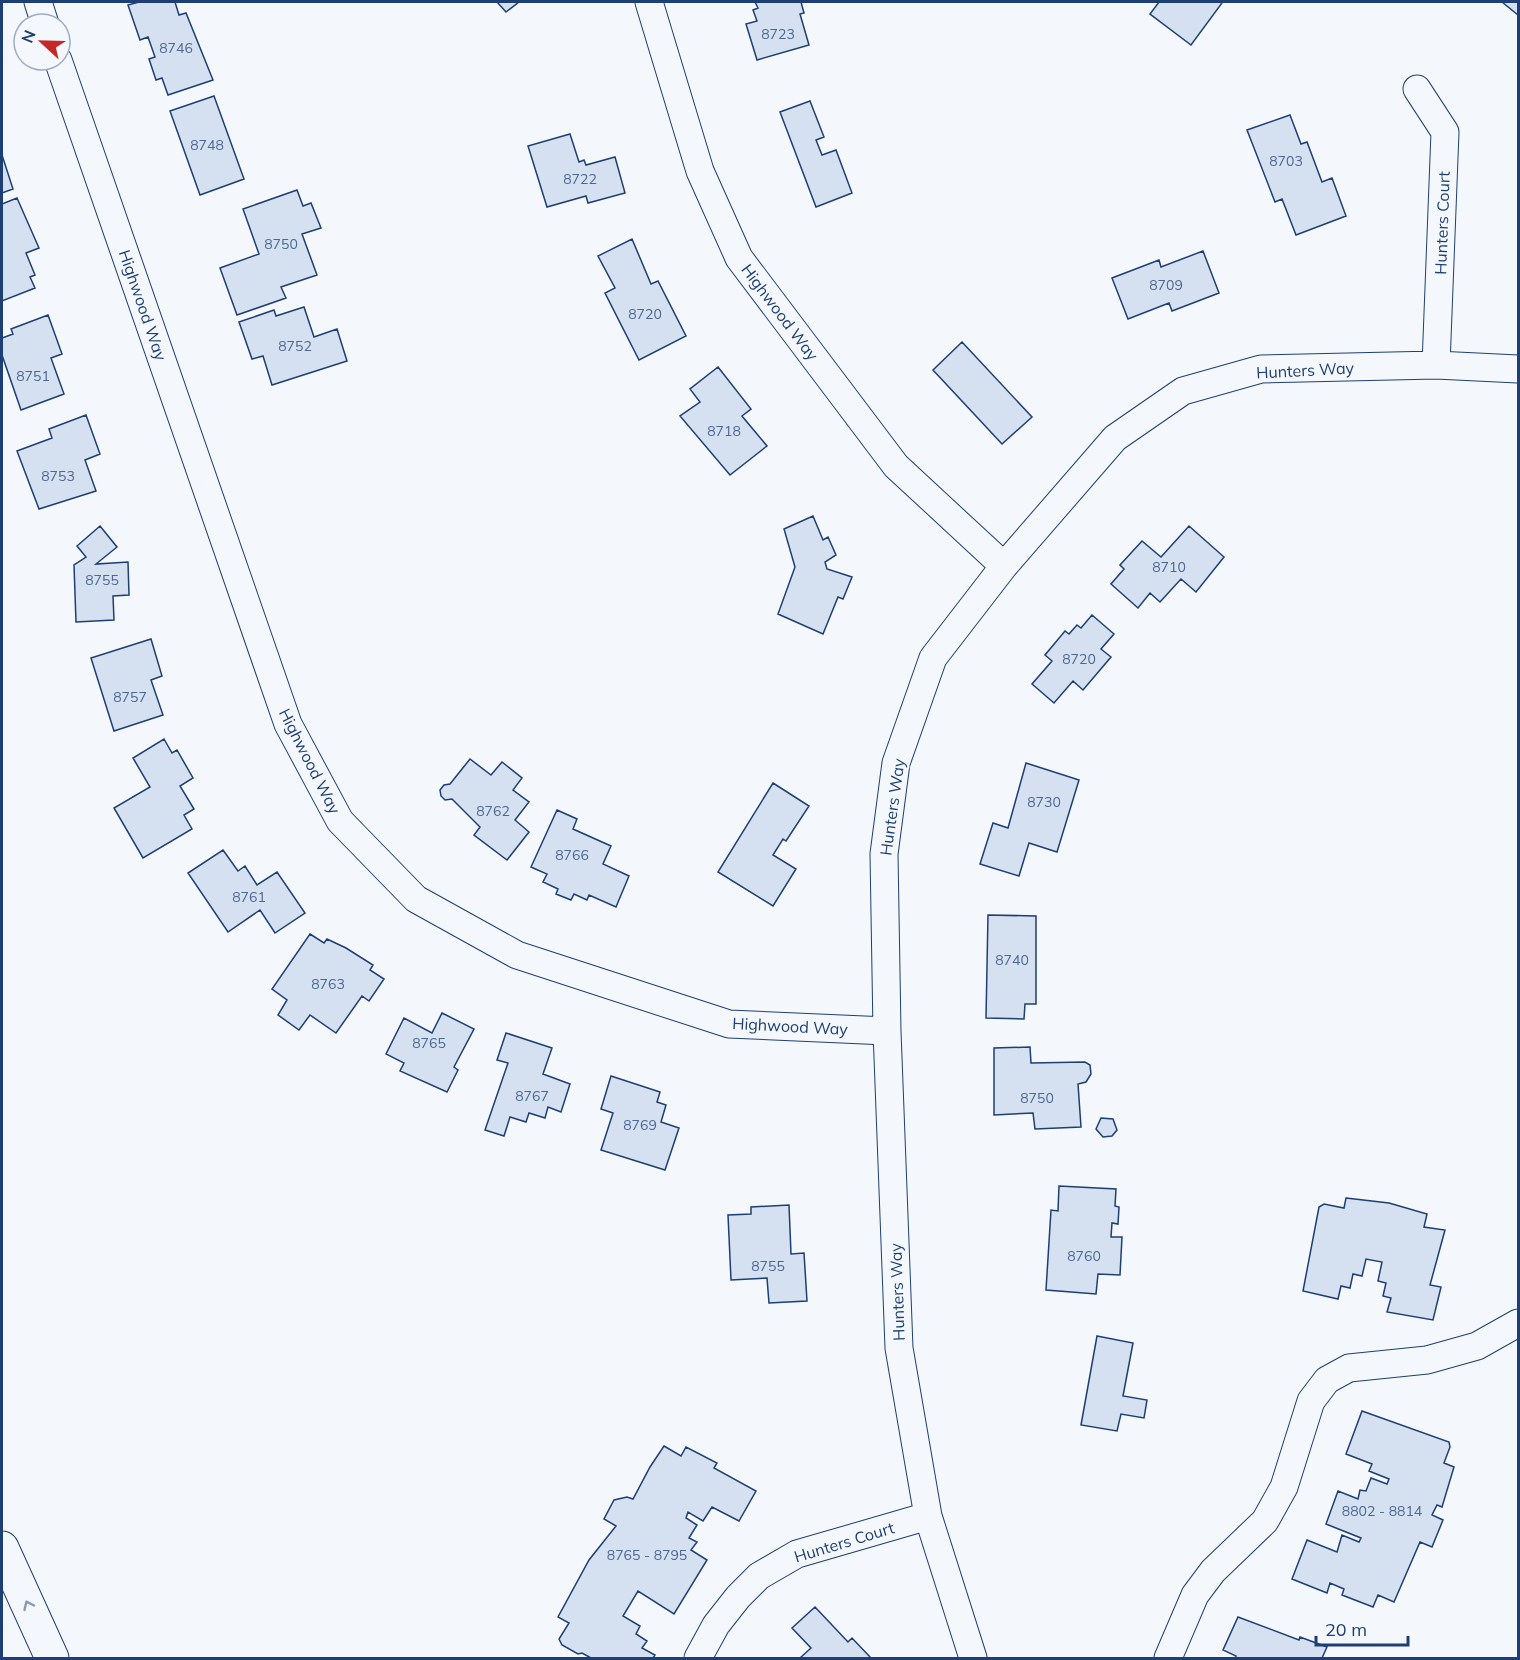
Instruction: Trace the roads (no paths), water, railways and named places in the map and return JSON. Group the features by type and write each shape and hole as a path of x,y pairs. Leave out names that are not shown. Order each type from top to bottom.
{"highway":[{"path":"2,1548 52,1659"}],"street":[{"name":"Highwood Way","path":"649,2 700,171 739,258 896,466 1004,566"},
{"name":"Highwood Way","path":"62,72 288,724 340,821 416,899 517,956 729,1024 887,1031"},
{"name":"Hunters Court","path":"1418,88 1445,132 1436,365"},
{"name":"Hunters Way","path":"973,1659 928,1516 899,1348 887,1031 884,854 896,763 933,658 1004,566 1115,438 1183,392 1261,369 1436,365 1518,369"},
{"path":"1168,1659 1195,1595 1213,1571 1265,1521 1284,1487 1311,1401 1327,1380 1349,1368 1427,1360 1477,1346 1518,1323"},
{"name":"Hunters Court","path":"698,1659 716,1625 738,1597 759,1576 797,1554 928,1516"}]}
